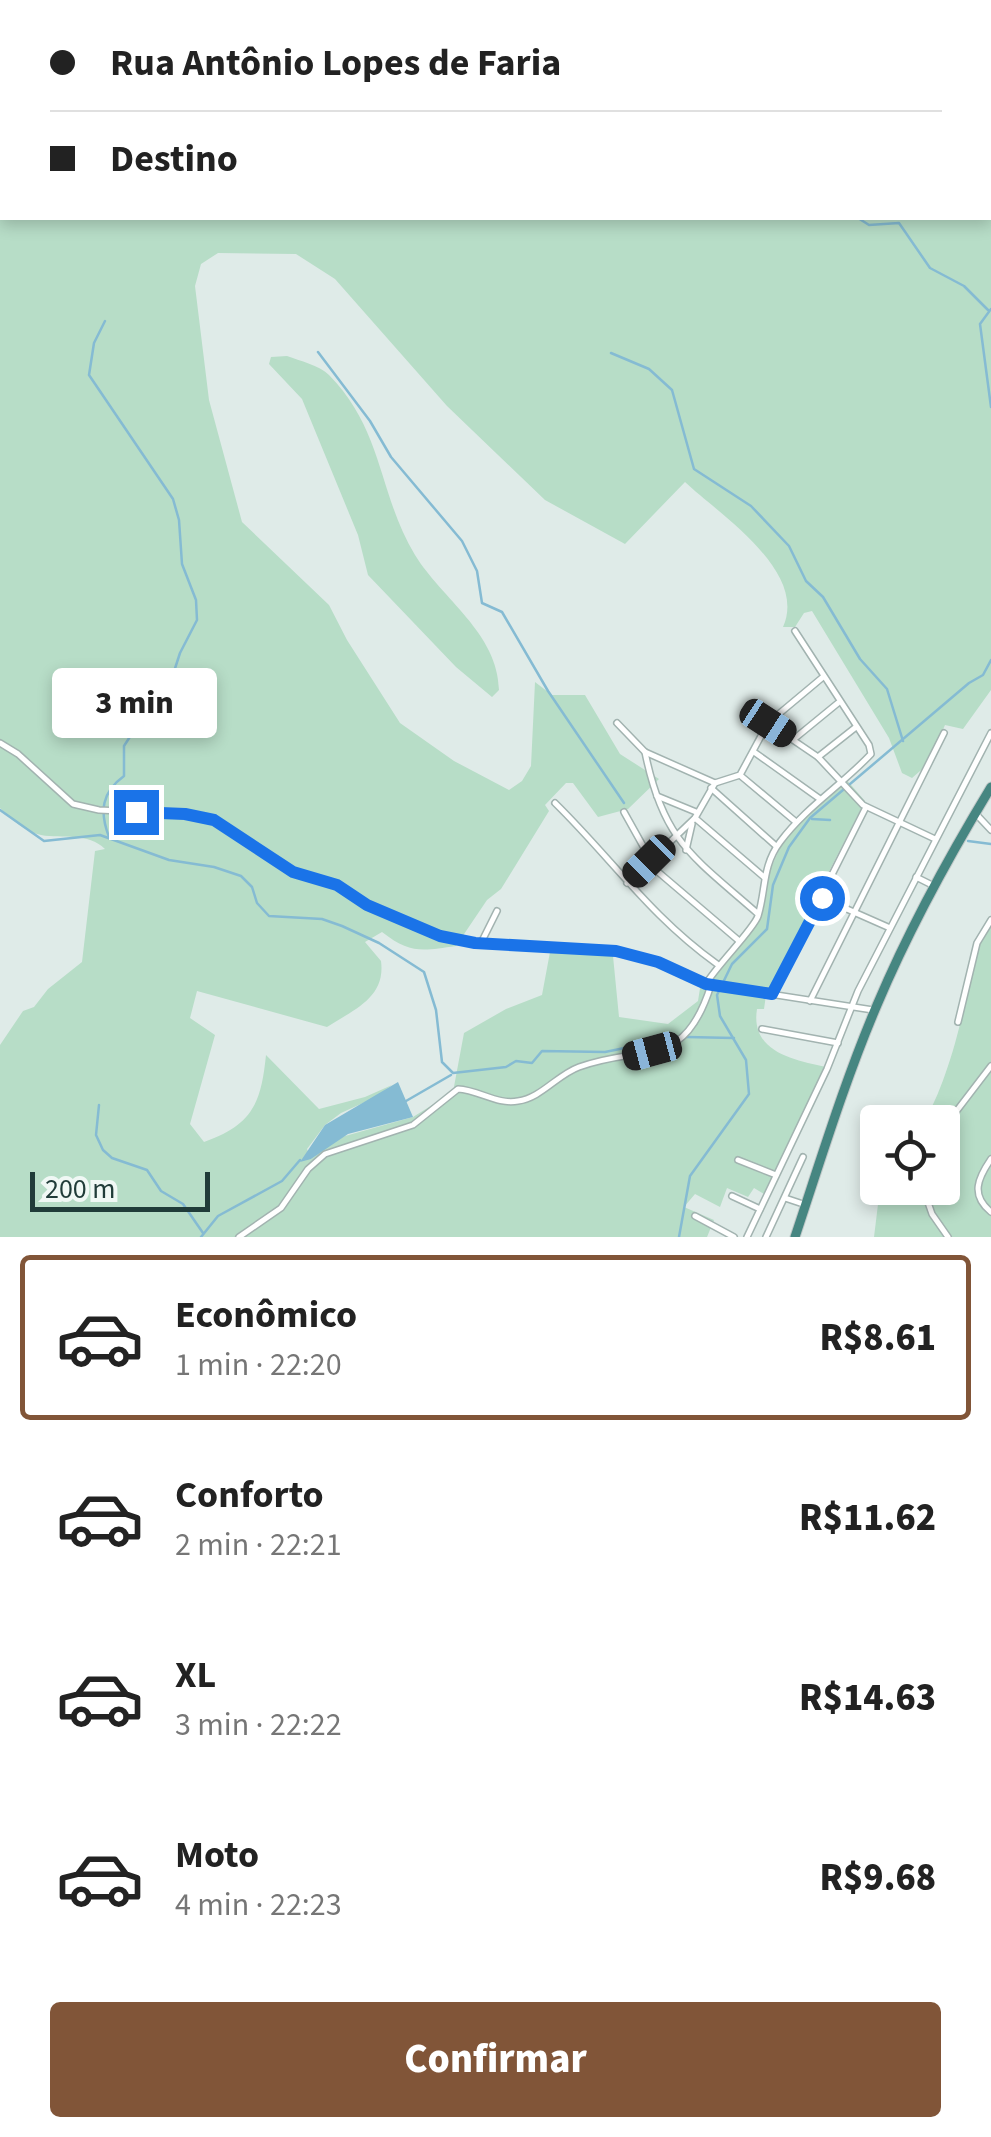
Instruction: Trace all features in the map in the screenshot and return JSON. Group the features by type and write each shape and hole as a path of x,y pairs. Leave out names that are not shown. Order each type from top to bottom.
{"highway":[{"path":"796,1237 875,1010 934,886 991,788"}],"street":[{"path":"240,1237 282,1208 308,1169 325,1154 412,1125 458,1089 516,1102 578,1067 624,1059 682,1040 690,1033 713,986 717,964 758,914 764,877 776,846 820,800 846,786 869,757 870,745 795,631"},
{"path":"627,884 694,817 713,786 740,775 768,723 822,676"},
{"path":"794,740 839,702"},
{"path":"617,722 646,752 713,786 776,846"},
{"path":"768,723 818,758 866,808 935,839"},
{"path":"818,758 856,727"},
{"path":"810,1001 944,732"},
{"path":"747,1237 890,928 991,733"},
{"path":"0,744 18,754 73,804 99,810 185,814 214,820 293,872 337,885 367,905 422,931 480,943 616,951 658,962 713,986 875,1010"},
{"path":"646,752 655,795 675,837 758,914"},
{"path":"754,752 820,800"},
{"path":"740,775 796,822"},
{"path":"655,795 694,817 764,877"},
{"path":"555,804 683,940 717,964"},
{"path":"772,994 866,808"},
{"path":"624,812 649,861 667,882 738,940"},
{"path":"975,813 991,830"},
{"path":"686,850 694,817"},
{"path":"916,878 934,886"},
{"path":"822,898 890,928"},
{"path":"480,943 497,911"},
{"path":"958,1022 977,943 991,920"},
{"path":"762,1029 838,1043"},
{"path":"960,1106 991,1066"},
{"path":"766,1237 804,1156"},
{"path":"991,1158 981,1174 977,1193 991,1212"},
{"path":"738,1160 776,1174"},
{"path":"732,1196 760,1209"},
{"path":"784,1198 806,1205"},
{"path":"929,1205 948,1237"},
{"path":"695,1216 734,1237"}],"green space":[{"path":"0,220 991,220 991,690 963,729 945,725 927,765 912,778 902,773 889,738 812,611 804,613 795,627 783,627 787,606 783,585 772,565 738,528 685,482 625,544 545,500 447,406 335,279 296,254 218,253 201,264 195,286 209,400 242,522 329,605 400,723 454,761 509,790 522,781 531,766 535,682 552,695 585,695 620,754 659,779 628,809 598,817 573,783 566,783 545,805 549,811 501,889 487,900 456,946 417,949 382,932 365,942 381,961 378,985 366,1002 327,1027 197,991 190,1018 215,1035 190,1124 204,1142 243,1120 257,1100 266,1055 319,1109 392,1085 325,1125 307,1149 311,1159 338,1138 413,1117 453,1092 464,1033 506,1009 542,995 550,952 613,956 619,1017 668,1024 698,1001 701,982 713,980 760,918 763,886 792,828 845,778 865,801 766,995 764,1009 757,1009 760,1035 767,1044 788,1057 826,1067 764,1194 754,1188 748,1197 727,1188 720,1207 695,1194 684,1207 714,1220 707,1237 0,1237 0,1045 23,1011 34,1007 48,989 82,962 95,851 105,849 83,838 35,833 0,808"},
{"path":"287,356 329,375 347,396 371,440 394,509 415,555 489,651 499,690 492,697 456,667 368,575 358,535 302,399 269,364 271,357"},
{"path":"991,916 991,1237 874,1237 878,1205 960,1205 960,1105 932,1105 962,1018 969,970"}],"water":[{"path":"398,1082 413,1117 348,1134 300,1162 325,1125"}],"waterway":[{"path":"861,220 869,225 899,223 930,268 964,286 988,310"},
{"path":"991,309 980,324 991,407"},
{"path":"105,321 94,343 89,375 173,499 179,520 182,564 196,600 197,620 180,653 168,690 139,710 124,746 124,776 111,789 105,803 109,837"},
{"path":"318,352 370,421 391,457 462,541 477,571 482,603 502,612 548,691 624,803"},
{"path":"611,353 649,369 672,390 694,469 751,506 789,546 806,581 823,597 860,659 887,689 903,741"},
{"path":"679,1237 690,1176 749,1094 746,1060 720,1016 717,995 732,964 767,929 773,885 789,847 810,818 983,675 991,660"},
{"path":"0,810 44,841 100,835 169,860 241,876 269,916 322,919 379,943 424,972 436,1010 442,1062 453,1073 506,1067 516,1061 532,1063 542,1051 605,1052 678,1037"},
{"path":"812,819 830,820"},
{"path":"968,841 991,844"},
{"path":"686,1037 734,1038"},
{"path":"406,1101 451,1075"},
{"path":"99,1105 96,1135 103,1150 112,1158 147,1170 161,1191 183,1204 203,1233"},
{"path":"201,1237 218,1216 282,1181 300,1160"}],"route":[{"path":"136,812 185,814 214,820 293,872 337,885 367,905 422,931 463,942 550,944 616,951 658,962 706,984 772,994 822,898"}]}
